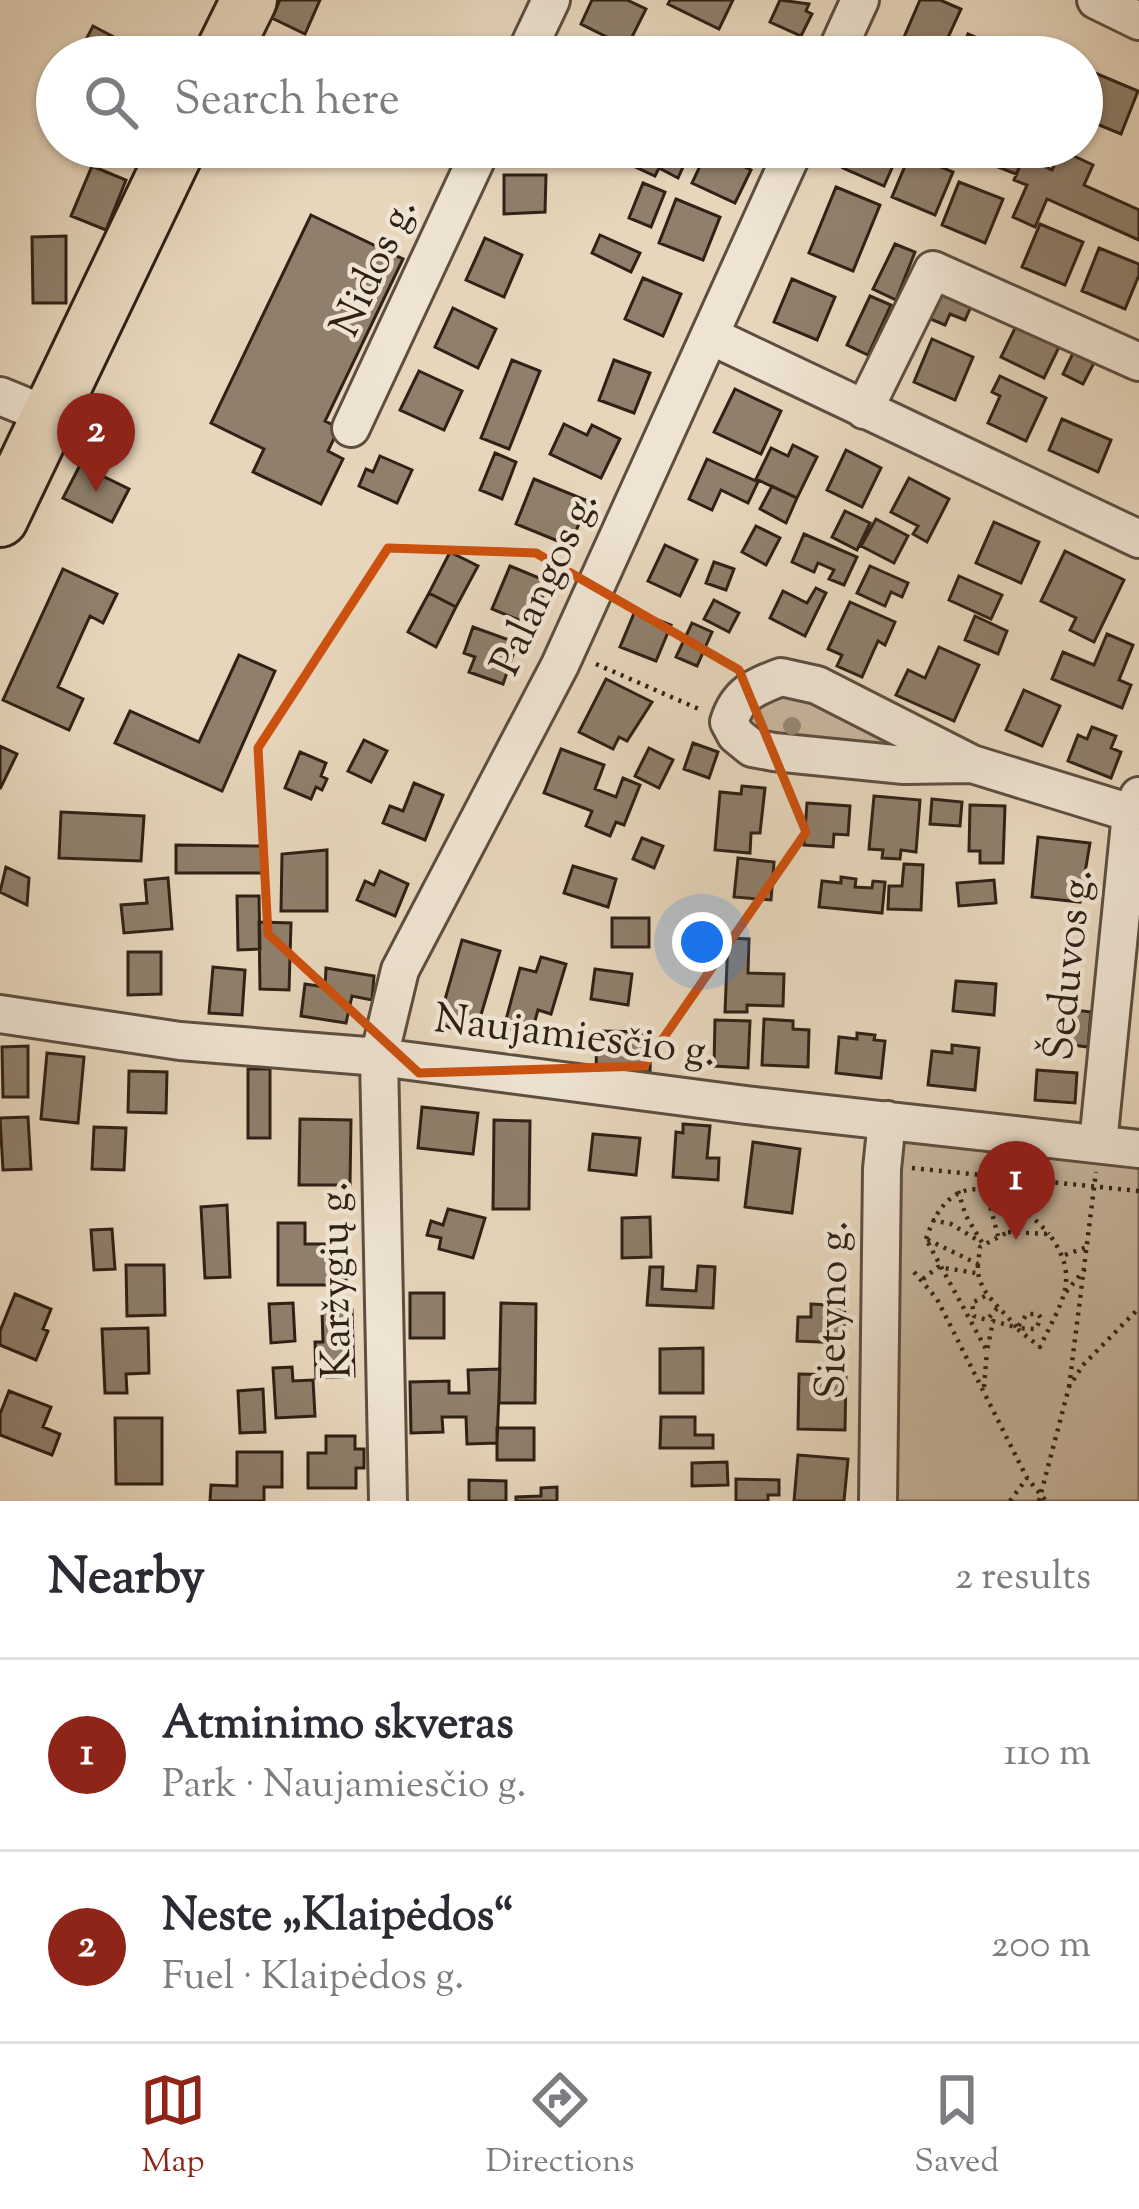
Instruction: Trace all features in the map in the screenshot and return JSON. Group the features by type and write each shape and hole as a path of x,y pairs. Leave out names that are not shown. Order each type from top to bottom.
{"highway":[{"path":"231,36 249,0"},
{"path":"0,519 25,406 166,168"}],"street":[{"path":"534,36 551,0"},
{"path":"844,36 860,0"},
{"path":"1096,0 1139,21"},
{"name":"Nidos g.","path":"351,428 472,168"},
{"name":"Palangos g.","path":"379,1058 400,970 560,665 786,168"},
{"path":"864,410 933,270 1139,362"},
{"path":"711,336 1139,539"},
{"path":"972,764 904,765 774,752 752,748 728,722 740,698 752,687 782,677 817,685 972,764 1135,805"},
{"name":"Šeduvos g.","path":"1099,1144 1135,805"},
{"name":"Naujamiesčio g.","path":"0,1014 180,1041 379,1058 1139,1149"},
{"name":"Karžygių g.","path":"379,1058 388,1501"},
{"name":"Sietyno g.","path":"878,1501 886,1120"}],"path":[{"path":"590,662 728,722"},
{"path":"1039,1492 1069,1387 1099,1144"},
{"path":"903,1168 1139,1191"},
{"path":"985,1188 998,1236"},
{"path":"958,1191 983,1244 976,1273 998,1307 1040,1347 1070,1276 1065,1255 1049,1234 1014,1203 985,1188 958,1191 932,1220 926,1239 987,1351"},
{"path":"932,1220 951,1224 983,1244"},
{"path":"983,1244 1008,1232 1049,1234"},
{"path":"881,1238 923,1279 1042,1501"},
{"path":"926,1239 978,1264"},
{"path":"1065,1255 1089,1246"},
{"path":"1063,1297 1086,1268"},
{"path":"923,1279 931,1270 976,1273"},
{"path":"988,1294 972,1303 974,1316 987,1320 998,1307"},
{"path":"1069,1387 1083,1365 1139,1307"},
{"path":"984,1390 994,1321 1017,1328"},
{"path":"1010,1501 1027,1478"}],"highlighted area":[{"path":"388,548 536,553 739,670 806,832 644,1066 419,1073 268,934 258,748"}],"shaded area":[{"path":"785,685 927,755 755,735 743,721 749,701"},
{"path":"919,1134 1139,1161 1139,1501 892,1501 894,1155 903,1142"}],"building":[{"path":"280,0 320,0 305,34 272,18"},
{"path":"592,0 627,0 646,9 632,36 605,36 581,24"},
{"path":"670,0 733,0 719,29 668,4"},
{"path":"780,0 809,4 806,11 812,14 801,36 770,22"},
{"path":"920,0 940,0 961,9 949,36 904,36"},
{"path":"93,26 112,36 88,36"},
{"path":"1103,76 1138,91 1121,134 1103,127"},
{"path":"91,168 126,180 106,230 71,216"},
{"path":"659,168 683,168 678,178"},
{"path":"699,168 751,170 735,203 692,183"},
{"path":"843,168 892,168 884,186"},
{"path":"904,168 953,172 935,215 892,197"},
{"path":"1019,168 1092,168 1084,185 1139,210 1139,240 1047,199 1035,227 1013,217 1027,185 1014,180"},
{"path":"504,175 546,175 545,212 504,214"},
{"path":"959,182 1003,199 985,243 942,225"},
{"path":"643,183 665,192 651,227 629,218"},
{"path":"836,187 880,205 853,271 809,253"},
{"path":"676,199 720,217 703,260 659,243"},
{"path":"311,215 403,259 325,421 339,428 328,451 343,459 321,504 253,472 264,449 211,423"},
{"path":"1040,224 1083,242 1065,285 1022,267"},
{"path":"600,235 640,253 631,272 592,253"},
{"path":"66,236 66,303 33,303 32,237"},
{"path":"485,238 522,255 504,297 466,280"},
{"path":"895,244 915,252 896,300 873,289"},
{"path":"1099,248 1139,264 1125,309 1082,291"},
{"path":"643,278 681,294 663,336 625,319"},
{"path":"792,279 835,297 817,340 774,322"},
{"path":"940,290 972,304 965,320 950,314 945,325 928,318"},
{"path":"870,296 891,305 868,355 847,345"},
{"path":"453,308 496,329 478,368 435,347"},
{"path":"1018,322 1061,343 1044,378 1001,357"},
{"path":"932,339 973,357 955,400 914,382"},
{"path":"1074,351 1095,361 1083,384 1063,374"},
{"path":"512,360 540,371 509,449 481,438"},
{"path":"614,360 650,373 634,413 599,400"},
{"path":"419,371 462,391 444,430 400,410"},
{"path":"1000,376 1046,398 1026,441 988,423 1000,396 992,392"},
{"path":"735,389 781,411 761,454 714,432"},
{"path":"1062,419 1111,440 1098,472 1049,450"},
{"path":"564,424 587,435 592,425 620,439 601,478 550,454"},
{"path":"793,445 817,457 797,498 756,479 771,448 788,456"},
{"path":"846,450 881,468 862,507 827,490"},
{"path":"495,453 516,462 502,499 480,490"},
{"path":"380,456 412,470 397,503 359,486 366,469 373,472"},
{"path":"707,459 758,482 748,503 721,490 712,510 689,499"},
{"path":"80,465 129,489 112,522 63,498"},
{"path":"909,478 949,499 927,542 913,534 918,526 891,512"},
{"path":"534,479 588,501 570,546 516,524"},
{"path":"772,486 797,498 786,523 760,509"},
{"path":"845,511 870,523 857,550 832,537"},
{"path":"876,519 908,536 894,563 861,546"},
{"path":"994,522 1039,542 1021,583 976,563"},
{"path":"756,526 780,538 766,565 742,552"},
{"path":"804,534 857,557 844,585 829,579 834,570 818,563 814,572 792,562"},
{"path":"665,545 697,560 680,596 648,581"},
{"path":"1065,551 1124,580 1094,642 1070,630 1076,618 1041,601"},
{"path":"450,552 478,566 456,607 429,593"},
{"path":"714,562 734,569 726,590 706,583"},
{"path":"510,566 549,582 531,625 492,609"},
{"path":"870,566 908,583 902,597 891,592 885,606 857,593"},
{"path":"63,569 117,594 103,623 90,616 58,687 83,699 69,730 3,700"},
{"path":"959,576 1002,595 991,619 949,600"},
{"path":"816,588 826,593 805,636 770,618 783,591 807,603"},
{"path":"429,593 456,607 436,647 408,632"},
{"path":"714,600 739,613 729,632 704,619"},
{"path":"850,602 895,622 885,645 878,641 862,677 837,666 842,655 828,649"},
{"path":"635,611 671,625 656,661 620,647"},
{"path":"975,616 1007,631 998,654 965,640"},
{"path":"692,623 712,632 697,666 676,657"},
{"path":"473,627 517,643 503,684 469,672 475,657 464,653"},
{"path":"1107,634 1133,645 1119,680 1131,685 1122,708 1052,679 1063,652 1094,665"},
{"path":"939,647 979,665 954,721 896,695 908,670 925,678"},
{"path":"239,655 275,671 222,791 115,743 130,711 199,742"},
{"path":"606,679 652,702 627,741 619,737 613,749 579,732"},
{"path":"1024,690 1060,706 1042,746 1006,730"},
{"path":"1092,727 1116,736 1111,748 1121,752 1111,778 1068,761 1078,735 1087,739"},
{"path":"364,740 387,751 371,782 348,771"},
{"path":"693,743 718,752 709,778 684,769"},
{"path":"0,746 17,754 0,789"},
{"path":"649,748 673,760 659,788 635,776"},
{"path":"561,749 604,765 595,789 616,797 623,778 640,785 624,825 616,822 610,836 586,826 592,811 544,793"},
{"path":"300,752 326,763 321,776 327,779 311,799 285,788"},
{"path":"414,783 443,795 425,840 383,823 390,806 403,811"},
{"path":"742,786 765,788 760,833 751,833 750,853 715,850 720,792 741,794"},
{"path":"874,796 920,800 916,852 901,850 900,859 882,858 883,850 869,849"},
{"path":"932,799 962,802 960,826 930,824"},
{"path":"807,803 850,806 848,835 834,834 833,847 804,845"},
{"path":"970,805 1005,806 1003,863 980,863 980,851 969,851"},
{"path":"61,812 144,816 141,861 59,858"},
{"path":"1038,837 1090,843 1080,902 1032,897"},
{"path":"642,838 663,846 654,868 633,859"},
{"path":"176,845 263,846 262,873 176,873"},
{"path":"327,850 327,911 281,911 282,854"},
{"path":"738,858 774,862 771,900 734,897"},
{"path":"904,864 923,865 921,910 888,909 889,886 902,886"},
{"path":"573,866 616,879 608,907 564,893"},
{"path":"6,867 29,878 27,905 0,892"},
{"path":"380,871 408,884 395,916 357,900 365,881 374,885"},
{"path":"841,877 856,879 855,887 872,888 873,881 885,882 882,913 819,907 822,881 841,883"},
{"path":"168,878 172,929 124,933 121,905 147,903 145,880"},
{"path":"994,880 996,903 959,906 957,883"},
{"path":"237,896 259,896 260,949 238,950"},
{"path":"612,918 649,918 649,947 612,947"},
{"path":"259,922 291,923 289,990 260,989"},
{"path":"728,938 749,939 748,973 784,974 783,1006 747,1005 747,1012 725,1012"},
{"path":"462,940 500,951 475,1035 438,1024"},
{"path":"128,952 161,952 161,994 128,995"},
{"path":"541,957 566,964 551,1014 538,1010 531,1035 504,1027 520,968 536,972"},
{"path":"213,967 245,970 242,1015 209,1013"},
{"path":"326,968 374,976 372,1000 352,996 346,1023 301,1016 305,984 325,987"},
{"path":"595,969 632,974 628,1005 591,999"},
{"path":"956,981 996,984 994,1015 953,1011"},
{"path":"1067,1009 1091,1012 1088,1047 1064,1044"},
{"path":"764,1019 793,1021 793,1029 809,1030 808,1067 762,1065"},
{"path":"715,1020 750,1021 748,1068 714,1066"},
{"path":"597,1031 651,1032 650,1072 596,1070"},
{"path":"857,1033 885,1041 881,1078 836,1073 839,1037 857,1039"},
{"path":"952,1045 979,1048 975,1090 928,1085 932,1051 952,1053"},
{"path":"28,1046 28,1097 3,1097 2,1047"},
{"path":"47,1053 84,1057 78,1123 41,1119"},
{"path":"248,1069 270,1069 270,1138 248,1138"},
{"path":"1037,1070 1077,1073 1075,1103 1035,1100"},
{"path":"129,1071 167,1072 166,1113 128,1112"},
{"path":"422,1107 478,1113 473,1154 418,1148"},
{"path":"28,1117 31,1169 3,1170 0,1118"},
{"path":"300,1119 351,1120 350,1185 299,1185"},
{"path":"494,1120 530,1121 529,1209 493,1209"},
{"path":"683,1124 710,1126 707,1158 719,1158 718,1180 673,1177 676,1132 683,1133"},
{"path":"94,1127 126,1128 124,1170 92,1169"},
{"path":"593,1134 640,1138 636,1175 589,1170"},
{"path":"753,1142 800,1149 792,1213 745,1207"},
{"path":"227,1205 230,1277 205,1278 201,1207"},
{"path":"448,1209 485,1218 473,1258 439,1249 441,1238 427,1235 431,1221 443,1225"},
{"path":"650,1217 651,1257 622,1258 622,1218"},
{"path":"278,1223 305,1223 305,1244 346,1244 346,1285 278,1285"},
{"path":"112,1229 115,1269 94,1270 91,1230"},
{"path":"126,1265 164,1265 165,1315 127,1316"},
{"path":"698,1266 715,1267 713,1308 647,1305 650,1267 663,1267 662,1289 696,1291"},
{"path":"410,1293 444,1293 444,1338 410,1338"},
{"path":"15,1294 51,1309 36,1360 0,1345 0,1331"},
{"path":"293,1303 295,1341 271,1343 269,1304"},
{"path":"501,1303 536,1304 535,1403 499,1403"},
{"path":"811,1304 845,1306 843,1343 797,1341 798,1317 811,1317"},
{"path":"352,1310 354,1376 316,1378 315,1342 323,1342 322,1311"},
{"path":"148,1328 149,1373 126,1374 127,1393 105,1393 102,1329"},
{"path":"703,1348 703,1393 660,1393 660,1349"},
{"path":"292,1367 293,1381 313,1380 315,1416 276,1418 273,1368"},
{"path":"500,1369 497,1443 467,1444 466,1417 442,1417 443,1432 411,1433 410,1382 449,1381 449,1393 469,1393 468,1370"},
{"path":"799,1374 846,1375 845,1430 798,1429"},
{"path":"263,1389 265,1432 240,1433 238,1391"},
{"path":"9,1391 51,1407 43,1427 60,1434 52,1455 0,1435 0,1414"},
{"path":"661,1417 695,1417 695,1435 713,1435 713,1448 660,1448"},
{"path":"115,1418 162,1418 162,1484 116,1484"},
{"path":"497,1428 534,1428 534,1460 497,1460"},
{"path":"326,1436 355,1436 355,1449 364,1449 364,1468 356,1468 356,1488 308,1488 308,1453 326,1453"},
{"path":"237,1452 282,1452 282,1487 264,1487 264,1501 210,1501 211,1485 237,1486"},
{"path":"798,1455 848,1459 844,1501 794,1501"},
{"path":"727,1462 728,1485 692,1486 692,1463"},
{"path":"736,1479 779,1480 779,1495 768,1495 768,1501 736,1501"},
{"path":"469,1480 506,1481 506,1501 469,1501"},
{"path":"557,1487 557,1501 516,1501 516,1497 541,1496 541,1488"}],"place":[{"name":"Neste „Klaipėdos“","path":"96,492"},
{"name":"Atminimo skveras","path":"1016,1240"}]}
